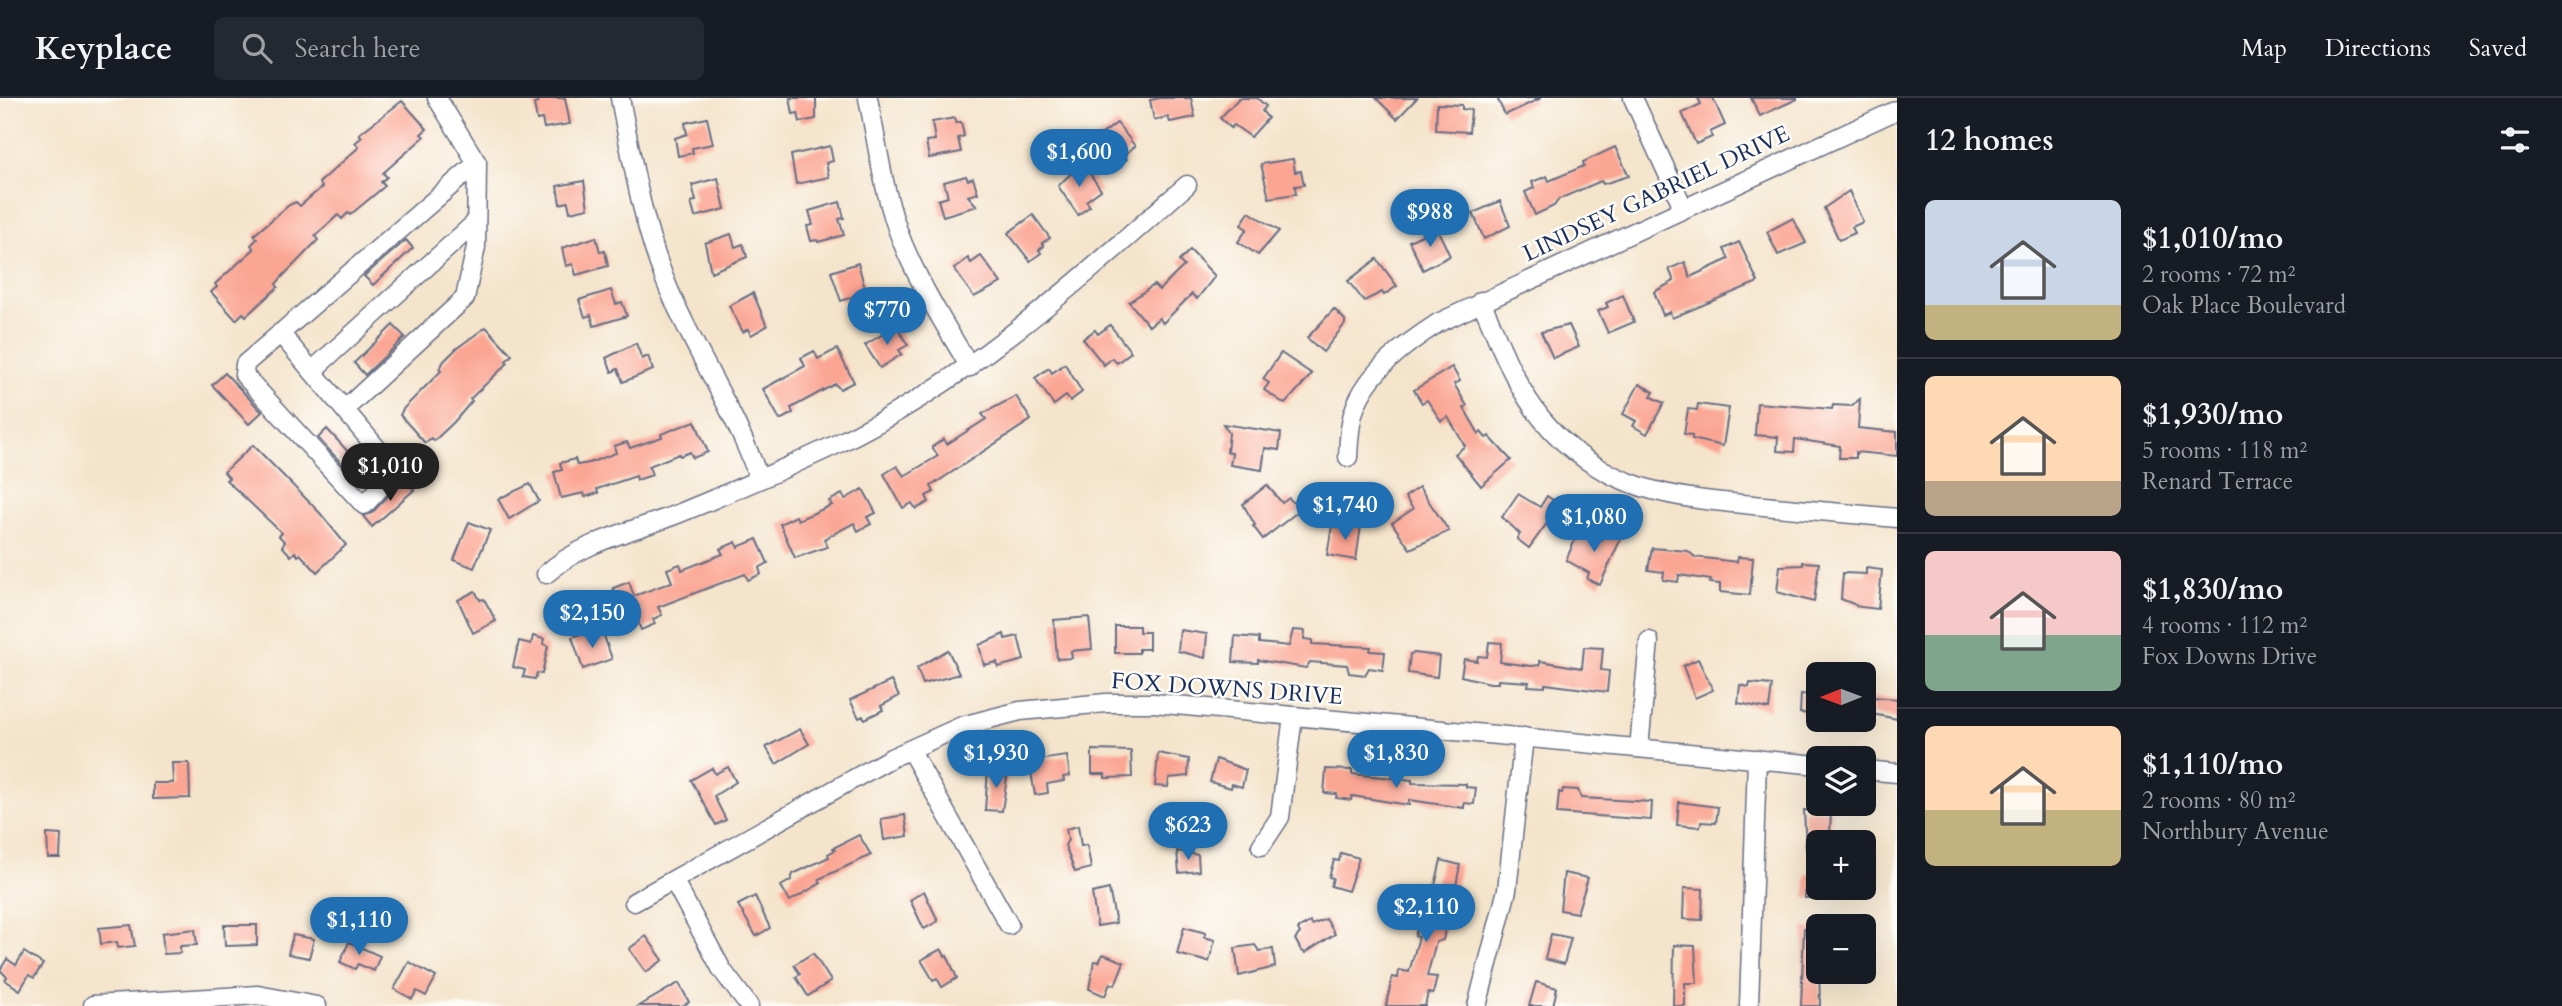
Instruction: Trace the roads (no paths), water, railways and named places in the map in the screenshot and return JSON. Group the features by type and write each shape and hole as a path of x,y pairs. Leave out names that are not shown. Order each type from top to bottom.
{"street":[{"path":"345,409 465,298 475,247 477,163 437,98"},
{"path":"620,98 640,195 665,279 748,447 760,479"},
{"path":"868,98 887,196 902,242 917,276 970,367"},
{"path":"1633,98 1683,207"},
{"name":"LINDSEY GABRIEL DRIVE","path":"1348,457 1355,407 1375,376 1423,332 1481,301 1897,110"},
{"path":"280,334 396,471 364,505 244,375 245,364 477,163"},
{"path":"546,574 568,555 678,514 760,479 882,421 970,367 1069,289 1186,185"},
{"path":"312,371 476,222"},
{"path":"1481,301 1518,382 1541,418 1572,450 1610,475 1649,491 1679,497 1897,519"},
{"path":"1639,748 1649,642"},
{"name":"FOX DOWNS DRIVE","path":"635,902 891,758 962,726 1020,711 1082,705 1154,703 1806,764"},
{"path":"1261,846 1280,817 1293,716"},
{"path":"1477,1006 1507,890 1524,737"},
{"path":"911,751 1009,925"},
{"path":"1749,1006 1757,760"},
{"path":"1876,771 1897,773"},
{"path":"674,881 722,970 749,1006"},
{"path":"93,1005 258,995 317,1006"}]}
